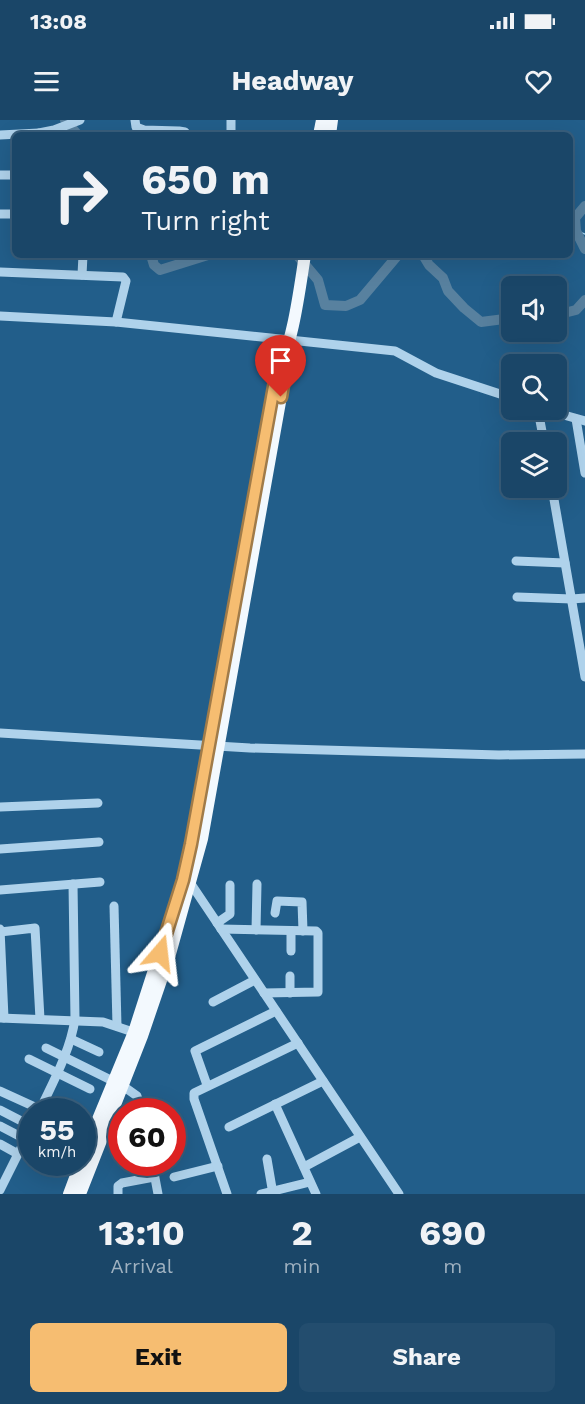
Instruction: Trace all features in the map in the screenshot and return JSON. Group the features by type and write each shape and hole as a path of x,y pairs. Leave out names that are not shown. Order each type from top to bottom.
{"main road":[{"path":"80,1194 119,1084 170,954 187,882 202,839 214,746 285,374 284,361 298,300 304,258"},
{"path":"96,1119 119,1084"},
{"path":"69,1194 76,1176"}],"street":[{"path":"46,132 80,120"},
{"path":"135,120 136,127 142,130 181,132"},
{"path":"82,275 83,258"},
{"path":"0,272 123,277 126,281 116,322"},
{"path":"0,316 116,322 400,352 429,370 501,394"},
{"path":"581,420 585,473"},
{"path":"554,498 585,677"},
{"path":"516,561 565,563"},
{"path":"517,597 585,598"},
{"path":"0,733 214,746 499,755 585,754"},
{"path":"0,807 99,803"},
{"path":"0,849 99,842"},
{"path":"0,890 100,882"},
{"path":"187,882 399,1194"},
{"path":"46,1098 65,1057 75,1020 73,884"},
{"path":"256,930 257,884"},
{"path":"219,926 230,914 230,885"},
{"path":"274,913 277,901 302,902 303,931"},
{"path":"114,906 117,1026"},
{"path":"219,926 256,930 316,931 319,934 319,991 316,993 264,993"},
{"path":"40,1019 35,928 0,931 2,1018 75,1020 117,1026 138,1034"},
{"path":"291,931 291,951"},
{"path":"290,976 290,993"},
{"path":"213,1002 255,980"},
{"path":"207,1085 195,1051 276,1011"},
{"path":"71,1039 99,1052"},
{"path":"226,1194 194,1095 196,1091 207,1085 298,1043"},
{"path":"46,1048 119,1084 138,1098"},
{"path":"29,1059 90,1089"},
{"path":"229,1127 323,1081"},
{"path":"0,1091 18,1100"},
{"path":"275,1104 316,1194"},
{"path":"0,1110 18,1119"},
{"path":"0,1126 18,1135"},
{"path":"303,1167 360,1137"},
{"path":"0,1144 18,1154 0,1190"},
{"path":"267,1159 273,1193"},
{"path":"174,1177 218,1166"},
{"path":"118,1194 118,1186 122,1183 154,1177 158,1194"},
{"path":"261,1194 273,1193 310,1182"}],"waterway":[{"path":"65,120 75,132"},
{"path":"585,206 575,218 576,231 585,249"},
{"path":"576,231 585,234"},
{"path":"152,258 154,265 160,270 198,258"},
{"path":"300,258 318,280 325,305 346,306 360,300 395,258"},
{"path":"425,258 443,278 448,291 481,322 501,319"},
{"path":"567,312 576,310 585,300"}],"route":[{"path":"160,953 183,880 191,844 277,370 284,361 285,374 281,397"}]}
